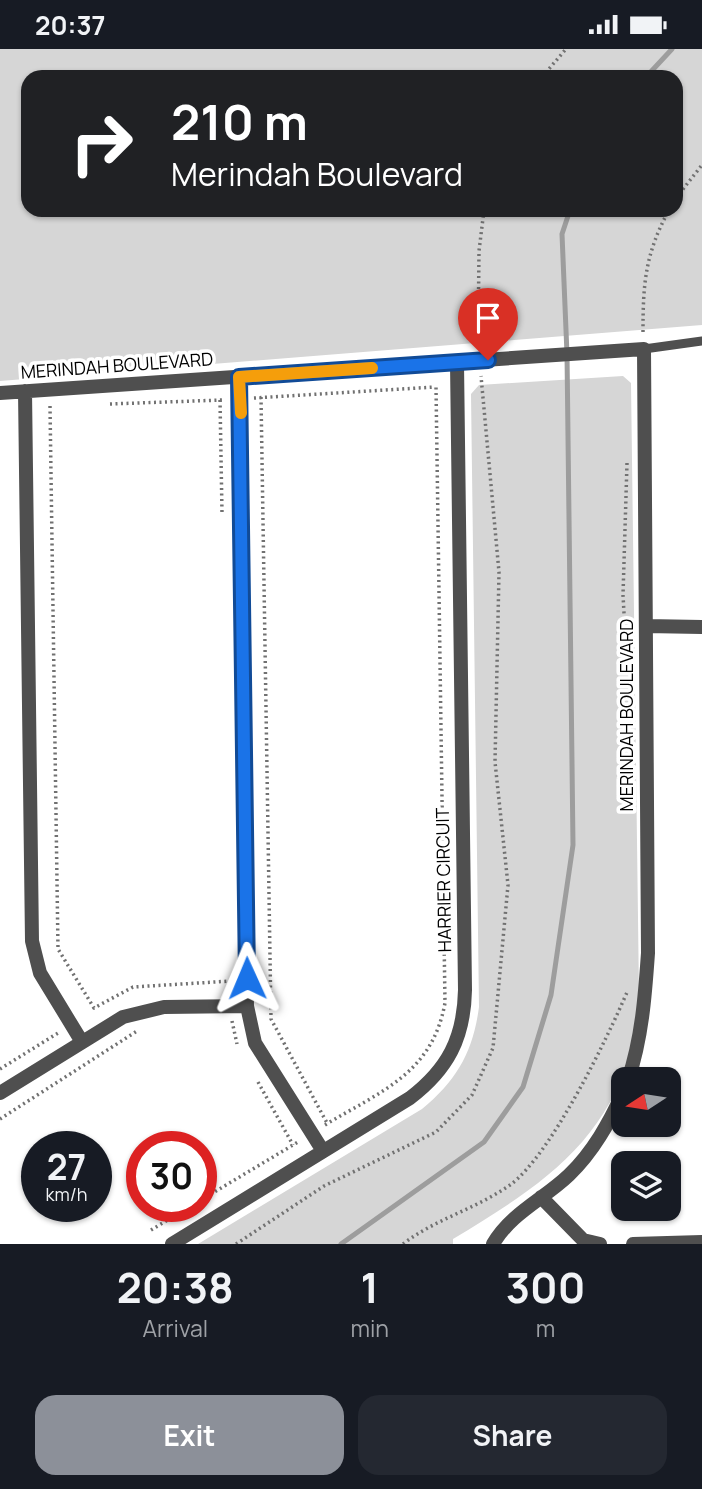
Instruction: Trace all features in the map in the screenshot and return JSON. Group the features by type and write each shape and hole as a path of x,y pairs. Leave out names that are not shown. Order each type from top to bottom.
{"street":[{"name":"MERINDAH BOULEVARD","path":"0,393 640,349 646,626 648,953 644,1010 632,1067"},
{"name":"HARRIER CIRCUIT","path":"172,1244 410,1098 432,1081 448,1062 459,1038 464,1014 457,363"},
{"path":"239,377 247,1006 255,1043 323,1151"},
{"path":"25,391 32,941 40,973 82,1042"},
{"path":"646,626 702,627"},
{"path":"0,1093 123,1017 150,1008 247,1006"},
{"path":"493,1244 512,1219 569,1175 611,1118"},
{"path":"541,1197 583,1240 600,1244"},
{"path":"633,1244 702,1243"}],"lane":[{"path":"640,349 702,341"}],"path":[{"path":"548,70 566,49"},
{"path":"683,189 702,165"},
{"path":"640,349 643,333 643,283 652,241 665,217"},
{"path":"261,397 271,1020 328,1123 404,1077 418,1065 438,1034 445,1003 436,387"},
{"path":"50,406 58,949 94,1008 132,987 231,981"},
{"path":"627,454 623,595 628,689"},
{"path":"403,1244 432,1224 509,1185 530,1167 616,1018 633,979"},
{"path":"0,1119 141,1029"},
{"path":"217,1190 293,1145"},
{"path":"151,1230 164,1222"}],"shaded area":[{"path":"0,49 702,49 702,325 0,381"},
{"path":"623,376 631,383 639,994 630,1053 625,1067 611,1067 611,1099 583,1141 537,1184 453,1239 453,1244 198,1244 422,1109 454,1076 468,1051 479,1007 471,394 479,385"}],"waterway":[{"path":"652,70 672,49"},
{"path":"341,1244 484,1142 523,1087 551,995 573,845 567,354 562,234 568,217"}],"slow traffic":[{"path":"241,413 239,377 372,368"}],"route":[{"path":"247,978 239,377 488,360"}]}
